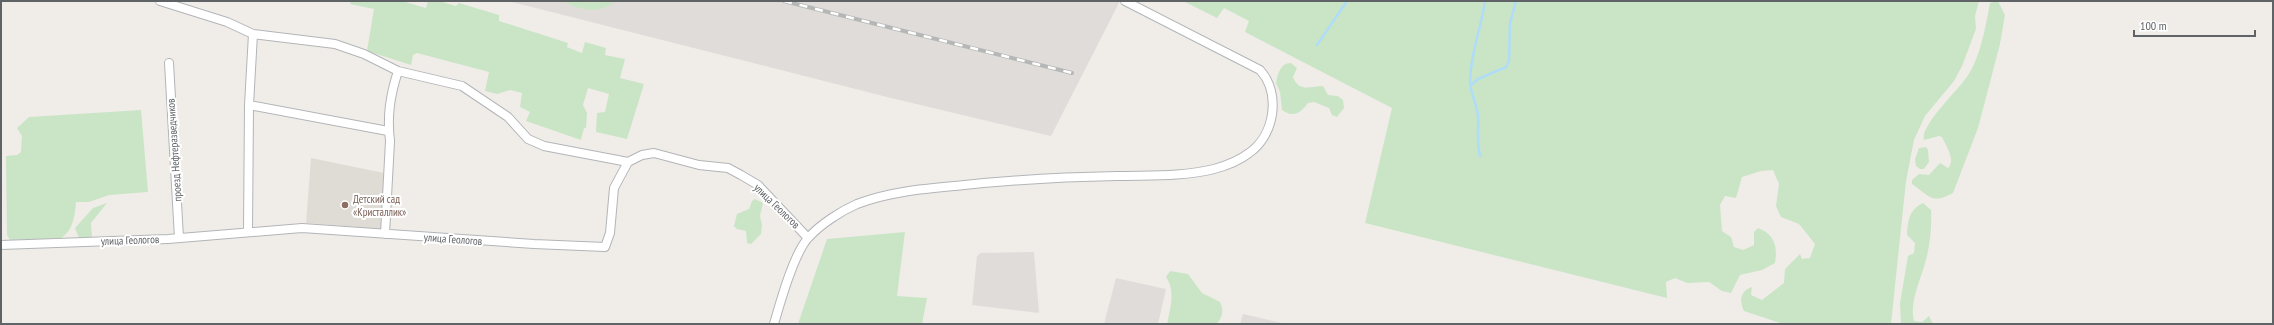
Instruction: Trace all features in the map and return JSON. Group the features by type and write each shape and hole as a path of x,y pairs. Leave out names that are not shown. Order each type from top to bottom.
{"street":[{"path":"160,1 227,22 253,34 335,44 364,54 398,71 462,86 508,116 528,139 544,146 628,162"},
{"path":"774,324 786,284 808,238 830,220 856,205 880,197 916,190 1022,179 1178,175 1214,169 1250,153 1264,135 1272,114 1271,87 1266,77 1260,70 1125,1"},
{"path":"248,231 249,105 253,34"},
{"name":"проезд Нефтеразведчиков","path":"169,63 179,238"},
{"path":"385,234 390,141 388,131 391,93 398,71"},
{"path":"249,105 388,131"},
{"name":"улица Геологов","path":"1,245 179,238 248,231 302,228 605,246 610,233 614,188 628,162 642,155 654,153 699,165 728,168 758,185 808,238"}],"shaded area":[{"path":"508,1 1120,1 1051,136 891,98"},
{"name":"Детский сад «Кристаллик»","path":"311,158 384,173 382,229 306,223"},
{"path":"1034,252 1039,313 972,305 977,256 981,253"},
{"path":"1116,278 1166,289 1158,324 1104,324"},
{"path":"1243,314 1286,324 1240,324"}],"green space":[{"path":"351,1 402,1 426,8 428,1 439,1 456,6 459,3 499,15 499,21 568,43 567,47 582,53 585,42 606,48 605,55 625,59 620,78 644,84 627,139 596,132 597,113 605,112 609,94 588,88 583,105 587,113 586,128 584,128 581,140 526,121 530,112 520,107 522,93 510,90 497,94 485,91 489,72 417,53 413,55 411,65 367,51 374,9 350,4"},
{"path":"564,1 614,1 603,8 589,10 576,7"},
{"path":"1183,1 1979,1 1975,16 1976,29 1962,66 1954,81 1925,116 1914,140 1906,181 1891,324 1783,324 1744,311 1741,304 1743,294 1752,287 1751,295 1762,300 1784,283 1785,269 1800,254 1802,259 1810,258 1815,244 1799,224 1781,217 1776,206 1779,184 1773,170 1761,171 1742,177 1736,198 1725,196 1720,205 1722,231 1731,237 1734,247 1743,250 1754,245 1754,232 1758,228 1771,237 1774,241 1776,251 1775,263 1762,270 1740,275 1731,293 1722,291 1709,282 1687,283 1675,278 1666,282 1667,298 1365,223 1392,108 1245,32 1249,21 1224,8 1217,18"},
{"path":"1998,1 2005,15 2000,44 1978,128 1953,193 1946,197 1935,199 1931,198 1912,184 1912,180 1919,174 1929,175 1940,163 1948,168 1951,157 1942,137 1939,136 1924,140 1924,134 1933,118 1971,71 1982,42 1990,3"},
{"path":"1287,63 1291,63 1297,68 1293,77 1299,85 1306,88 1323,86 1328,95 1338,96 1343,100 1344,108 1337,117 1332,115 1329,108 1314,102 1308,103 1300,112 1293,114 1282,110 1280,92 1276,83 1282,67"},
{"path":"141,110 148,192 109,195 89,202 76,202 71,227 61,238 10,240 7,235 6,156 17,155 21,152 22,136 17,128 29,117"},
{"path":"1926,147 1928,150 1929,162 1924,169 1920,169 1916,166 1915,159 1919,148"},
{"path":"755,199 763,203 760,216 762,225 761,234 751,244 747,243 746,231 737,229 734,226 737,214 749,209 752,201"},
{"path":"107,203 91,223 92,237 79,238 75,228 93,208"},
{"path":"1923,203 1931,210 1929,248 1914,298 1913,314 1914,321 1922,322 1929,316 1933,324 1901,324 1900,303 1908,256 1914,253 1915,243 1907,235 1908,225 1912,212"},
{"path":"905,232 897,296 927,298 922,324 798,324 827,239"},
{"path":"1170,271 1188,274 1202,293 1220,302 1222,314 1216,324 1167,324 1172,294 1166,277"}],"waterway":[{"path":"1317,45 1347,1"},
{"path":"1480,156 1478,116 1470,83 1470,73 1485,1"},
{"path":"1471,85 1478,79 1506,67 1509,61 1510,23 1516,1"}],"railway":[{"path":"784,1 1072,73"}],"place":[{"name":"Детский сад «Кристаллик»","path":"345,205"}]}
